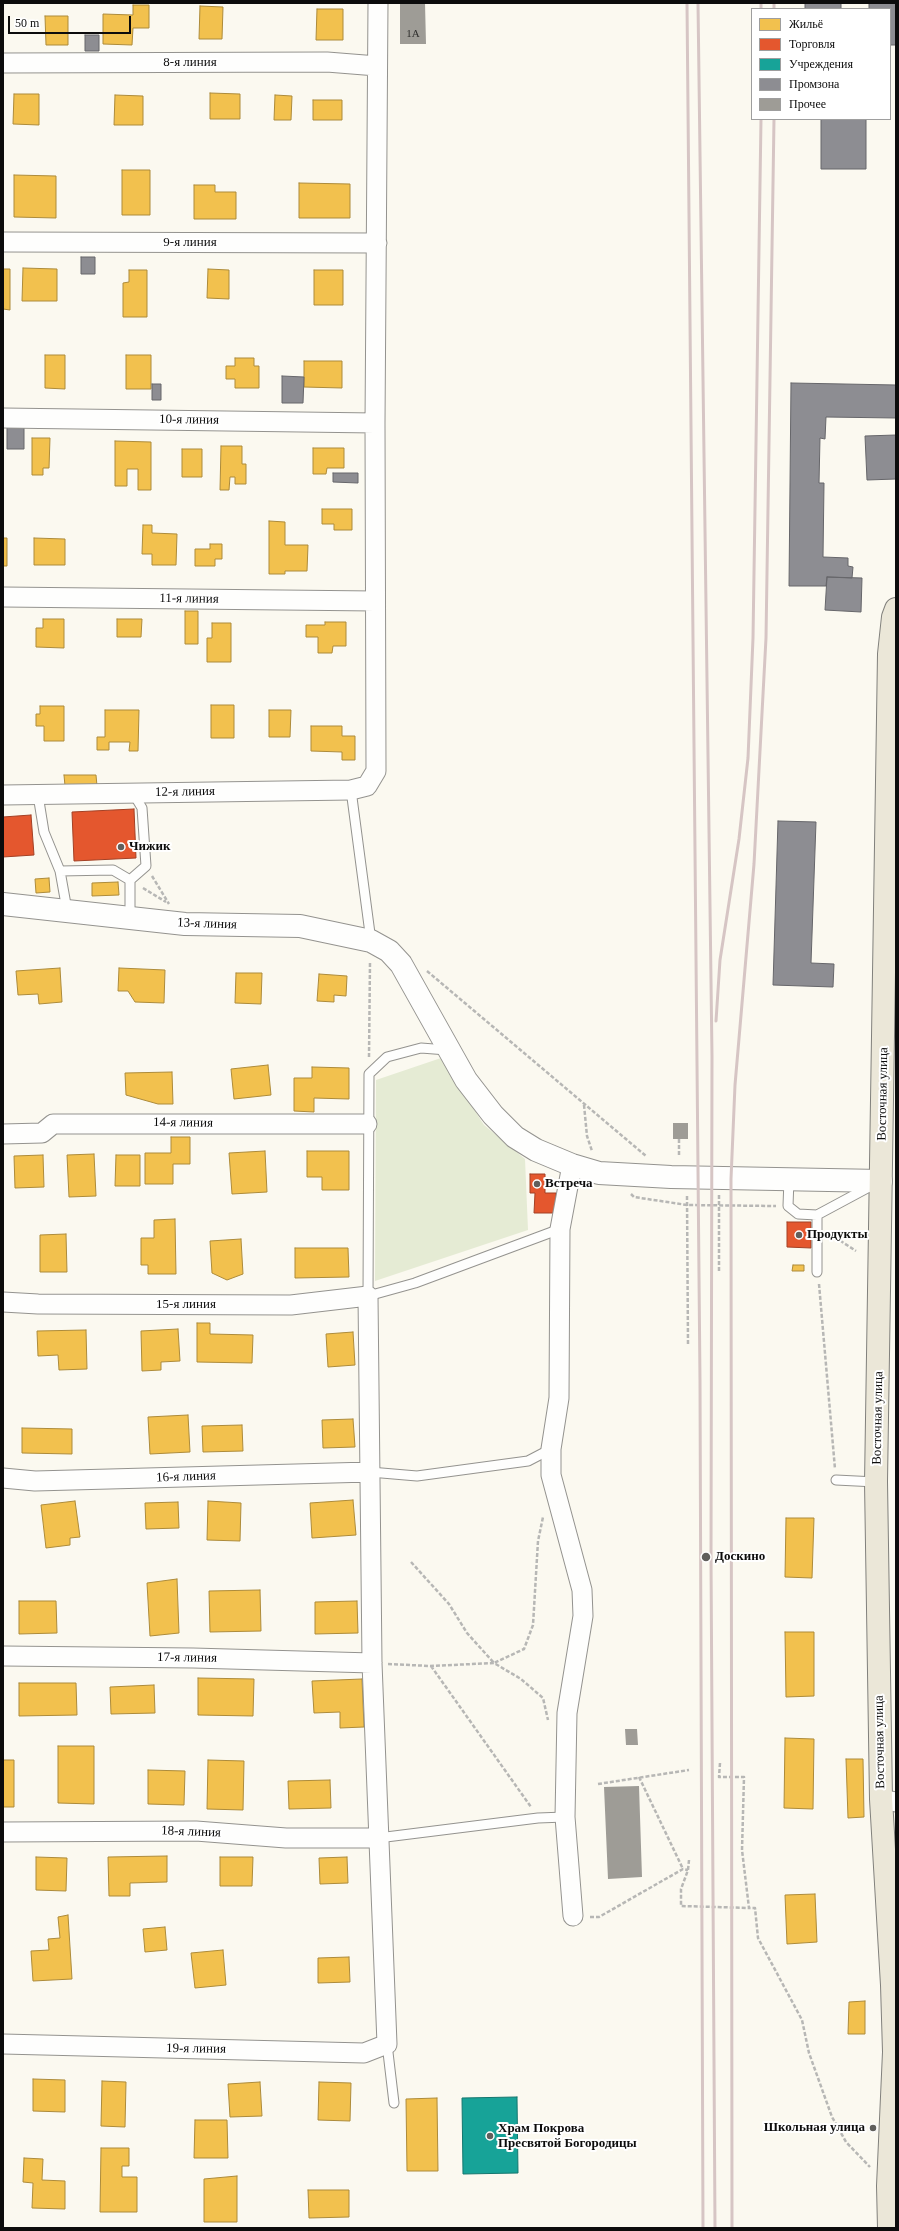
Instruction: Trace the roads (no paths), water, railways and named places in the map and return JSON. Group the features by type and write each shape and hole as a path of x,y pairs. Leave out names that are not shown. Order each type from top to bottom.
{"main road":[{"name":"Восточная улица","path":"889,2228 888,2186 895,2052 892,1985 889,1801 876,1482 890,654 893,617 896,609"}],"street":[{"path":"359,788 376,771 375,423 378,3"},
{"name":"8-я линия","path":"3,64 327,62 377,66"},
{"name":"9-я линия","path":"3,242 377,243"},
{"name":"10-я линия","path":"3,418 375,423"},
{"name":"11-я линия","path":"3,597 375,601"},
{"name":"12-я линия","path":"3,795 359,788"},
{"name":"13-я линия","path":"3,904 185,924 300,926 371,941 411,965 448,1050 466,1080 489,1110 515,1137 536,1150 572,1165 599,1173 671,1177 882,1181"},
{"name":"14-я линия","path":"3,1134 42,1134 53,1124 367,1124"},
{"path":"572,1165 560,1229 559,1398 551,1449 552,1475 582,1590 583,1616 567,1713 565,1817 572,1916"},
{"path":"368,1296 372,1663 387,2044"},
{"name":"15-я линия","path":"3,1302 46,1304 290,1305 368,1296"},
{"name":"16-я линия","path":"3,1478 35,1481 370,1472"},
{"name":"17-я линия","path":"3,1656 194,1658 372,1663"},
{"name":"18-я линия","path":"3,1832 196,1830 286,1838 378,1838"},
{"name":"19-я линия","path":"3,2044 364,2053 387,2044"}],"lane":[{"path":"359,788 371,941"},
{"path":"130,918 130,880 146,866 142,808 133,793"},
{"path":"38,794 44,832 60,871 67,910"},
{"path":"60,871 113,870 130,880"},
{"path":"448,1050 420,1048 387,1057 369,1074 367,1124 368,1296 415,1283 560,1229"},
{"path":"789,1179 788,1206 798,1214 817,1215 882,1181"},
{"path":"817,1215 817,1272"},
{"path":"370,1472 417,1476 528,1461 551,1449"},
{"path":"836,1480 876,1482"},
{"path":"378,1838 538,1818 565,1817"},
{"path":"387,2044 394,2103"}],"railway":[{"path":"687,3 700,1380 703,2228"},
{"path":"698,3 712,1056 711,1557 715,2228"},
{"path":"761,3 761,8"},
{"path":"774,3 774,8"},
{"path":"716,1021 720,960 739,839 748,758 753,638 761,120"},
{"path":"732,2228 731,1179 735,1085 754,864 766,638 774,120"}],"place":[{"name":"Чижик","path":"121,847"},
{"name":"Встреча","path":"537,1184"},
{"name":"Продукты","path":"799,1235"},
{"name":"Доскино","path":"706,1557"},
{"name":"Школьная улица","path":"873,2128"},
{"name":"Храм Покрова Пресвятой Богородицы","path":"490,2136"}]}
